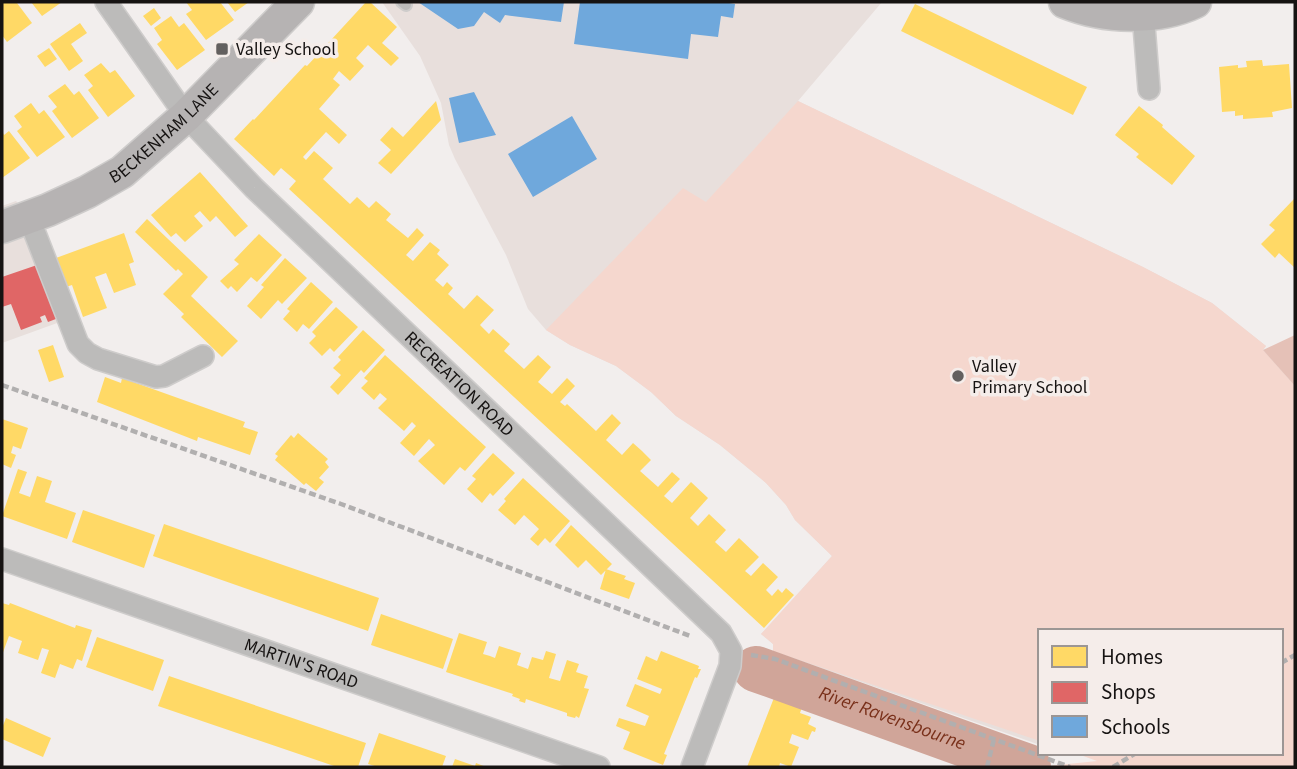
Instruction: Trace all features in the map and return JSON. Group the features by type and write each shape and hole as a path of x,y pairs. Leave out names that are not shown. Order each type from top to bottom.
{"main road":[{"name":"BECKENHAM LANE","path":"15,222 87,192 122,173 186,116 299,2"},
{"path":"1065,2 1104,13 1143,13 1177,9 1195,2"}],"street":[{"name":"RECREATION ROAD","path":"106,2 186,116 264,197 706,617 731,651"},
{"path":"1143,13 1149,89"},
{"path":"15,222 78,344 87,353 156,377 164,376 203,356"},
{"name":"MARTIN'S ROAD","path":"2,559 598,767"},
{"path":"692,767 726,680 731,651"}],"path":[{"path":"2,386 341,504 731,651 775,659 1070,767"},
{"path":"987,767 994,739"},
{"path":"1113,767 1133,755"}],"shaded area":[{"name":"Valley Primary School","path":"382,2 882,2 798,101 1212,303 1266,346 1263,350 1295,386 1042,629 1038,629 1038,744 773,651 773,644 761,634 832,556 795,520 786,505 766,483 720,445 676,416 651,392 616,366 570,345 546,330 528,309 506,255 449,145 441,103 420,56"},
{"name":"Valley Primary School","path":"798,101 1212,303 1266,346 1263,350 1295,386 1295,767 1039,767 1097,761 1080,755 1283,755 1283,629 1038,629 1038,740 773,651 773,644 761,634 832,556 795,520 786,505 766,483 720,445 676,416 651,392 616,366 570,345 546,330 683,188 706,202"},
{"path":"16,201 34,222 71,318 2,343 2,206"},
{"path":"1295,335 1295,386 1263,350"}],"building: Homes":[{"path":"2,2 19,2 17,3 32,23 7,42 2,35"},
{"path":"31,2 62,2 42,16"},
{"path":"186,2 220,2 234,20 206,40 186,14 192,10"},
{"path":"227,2 249,2 235,12"},
{"path":"366,2 370,2 397,27 382,43 399,58 391,66 368,45 356,58 364,66 350,81 339,71 333,79 340,85 319,109 347,135 339,144 326,132 303,157 306,160 314,151 333,168 323,179 350,204 357,197 369,208 376,201 391,214 386,220 408,238 417,228 424,235 406,255 413,261 430,242 440,250 437,254 449,265 435,280 443,287 447,282 453,288 448,294 464,309 477,295 494,310 480,325 489,334 493,329 510,344 504,351 524,369 538,355 551,367 538,382 552,394 567,378 575,386 560,402 565,406 567,404 596,431 612,414 621,423 606,440 622,455 633,443 642,451 651,460 640,471 658,487 672,472 680,479 664,496 672,503 691,482 708,498 690,518 698,526 709,514 726,530 715,542 726,552 739,538 759,557 745,571 751,576 763,563 778,577 766,590 772,596 778,589 782,593 786,588 794,595 764,628 289,189 296,181 281,168 274,176 234,139"},
{"path":"915,4 1087,87 1073,115 901,31"},
{"path":"154,8 161,18 151,26 143,16"},
{"path":"171,16 179,27 184,23 205,50 177,70 157,44 162,40 154,28"},
{"path":"80,23 87,33 71,44 83,61 69,71 50,44"},
{"path":"49,48 57,59 45,67 37,56"},
{"path":"1262,60 1263,66 1289,64 1292,108 1272,112 1273,117 1243,119 1243,115 1235,116 1235,111 1222,112 1219,67 1247,67 1246,61"},
{"path":"101,63 110,73 115,70 135,96 108,117 88,90 93,86 84,75"},
{"path":"65,84 74,95 79,91 99,118 72,138 52,111 57,107 48,96"},
{"path":"436,101 441,120 391,174 378,163 391,150 380,140 392,127 403,137"},
{"path":"31,103 39,114 44,110 65,137 37,157 17,131 22,127 14,116"},
{"path":"1139,106 1195,156 1172,185 1136,157 1139,154 1115,135"},
{"path":"2,131 4,135 9,131 30,158 2,178"},
{"path":"200,172 248,226 235,237 216,216 210,222 200,211 194,216 203,226 185,242 176,233 171,237 151,215"},
{"path":"1294,199 1295,268 1279,253 1275,258 1261,244 1275,230 1269,225"},
{"path":"147,219 208,277 191,296 238,341 222,357 181,317 184,314 163,294 183,274 178,269 176,271 135,232"},
{"path":"124,233 134,262 129,264 136,285 114,293 106,273 95,277 107,308 83,317 72,285 66,287 56,258"},
{"path":"259,234 282,255 257,282 251,277 237,292 231,286 228,289 220,281 239,264 234,260"},
{"path":"285,258 307,278 282,304 278,300 261,319 247,306"},
{"path":"311,282 333,302 309,329 303,324 297,332 283,319 290,311 287,309"},
{"path":"336,307 358,327 334,352 330,348 322,356 309,343 316,336 312,332"},
{"path":"363,330 385,350 364,373 361,370 338,395 330,387 341,375 333,368 341,360 338,357"},
{"path":"53,345 64,377 49,382 38,350"},
{"path":"385,355 486,447 465,471 460,467 444,485 418,461 435,445 429,439 414,456 400,443 416,426 412,422 404,431 378,408 387,399 380,393 374,400 361,388 368,381 364,378"},
{"path":"105,377 121,383 122,378 245,422 243,427 258,432 250,455 198,437 197,441 97,402"},
{"path":"2,419 28,428 21,449 13,446 11,453 16,455 11,468 2,464"},
{"path":"298,433 328,459 325,462 329,467 319,478 324,482 316,491 306,483 304,485 275,460 278,456 275,454 291,435 294,438"},
{"path":"493,453 515,473 493,496 490,493 482,503 467,489 476,479 472,476"},
{"path":"18,469 27,472 19,493 30,497 37,476 52,481 45,502 76,513 67,539 2,516"},
{"path":"523,478 570,521 550,543 545,538 538,546 530,539 539,529 524,515 515,525 498,510"},
{"path":"83,510 155,535 144,568 72,542"},
{"path":"164,524 379,598 368,631 153,556"},
{"path":"571,525 612,564 601,575 586,560 578,568 555,545"},
{"path":"606,569 626,576 624,579 635,583 629,599 600,589"},
{"path":"2,603 10,603 75,628 76,625 92,630 82,661 77,659 73,669 60,664 55,678 41,673 49,650 42,648 38,660 18,653 22,641 9,636 2,655"},
{"path":"381,614 453,639 443,669 371,645"},
{"path":"459,633 487,642 483,654 495,658 499,646 521,653 517,665 528,669 532,657 543,660 546,651 556,654 549,678 560,681 567,660 579,664 576,672 588,676 584,688 589,689 579,718 567,716 567,713 526,699 525,703 519,701 513,694 446,672"},
{"path":"97,637 164,660 153,691 86,667"},
{"path":"661,651 701,669 697,678 695,677 664,754 667,755 663,765 623,749 630,732 616,726 619,718 645,726 649,716 626,706 635,684 660,694 662,689 637,679 646,656 657,661"},
{"path":"169,676 366,743 358,767 337,767 158,706"},
{"path":"779,685 812,698 807,709 802,707 800,713 811,717 808,724 816,728 815,732 812,731 808,740 792,734 789,743 799,747 791,767 780,763 779,767 747,767"},
{"path":"6,718 51,738 43,757 2,739"},
{"path":"379,733 446,756 442,767 378,767 368,764"},
{"path":"455,759 475,766 476,763 486,767 452,767"}],"building: Shops":[{"path":"40,264 61,317 48,322 45,315 40,317 42,322 21,330 11,304 2,307 2,277"}],"building: Schools":[{"path":"418,2 564,2 561,22 505,15 500,23 484,12 474,26 458,29"},
{"path":"580,2 735,4 733,18 721,16 718,37 691,34 688,59 574,44"},
{"path":"474,92 496,135 459,143 449,98"},
{"path":"572,116 597,159 533,197 508,154"}],"waterway":[{"name":"River Ravensbourne","path":"756,669 1028,767"}],"place":[{"name":"Valley School","path":"222,49"},
{"name":"Valley Primary School","path":"958,376"}]}
